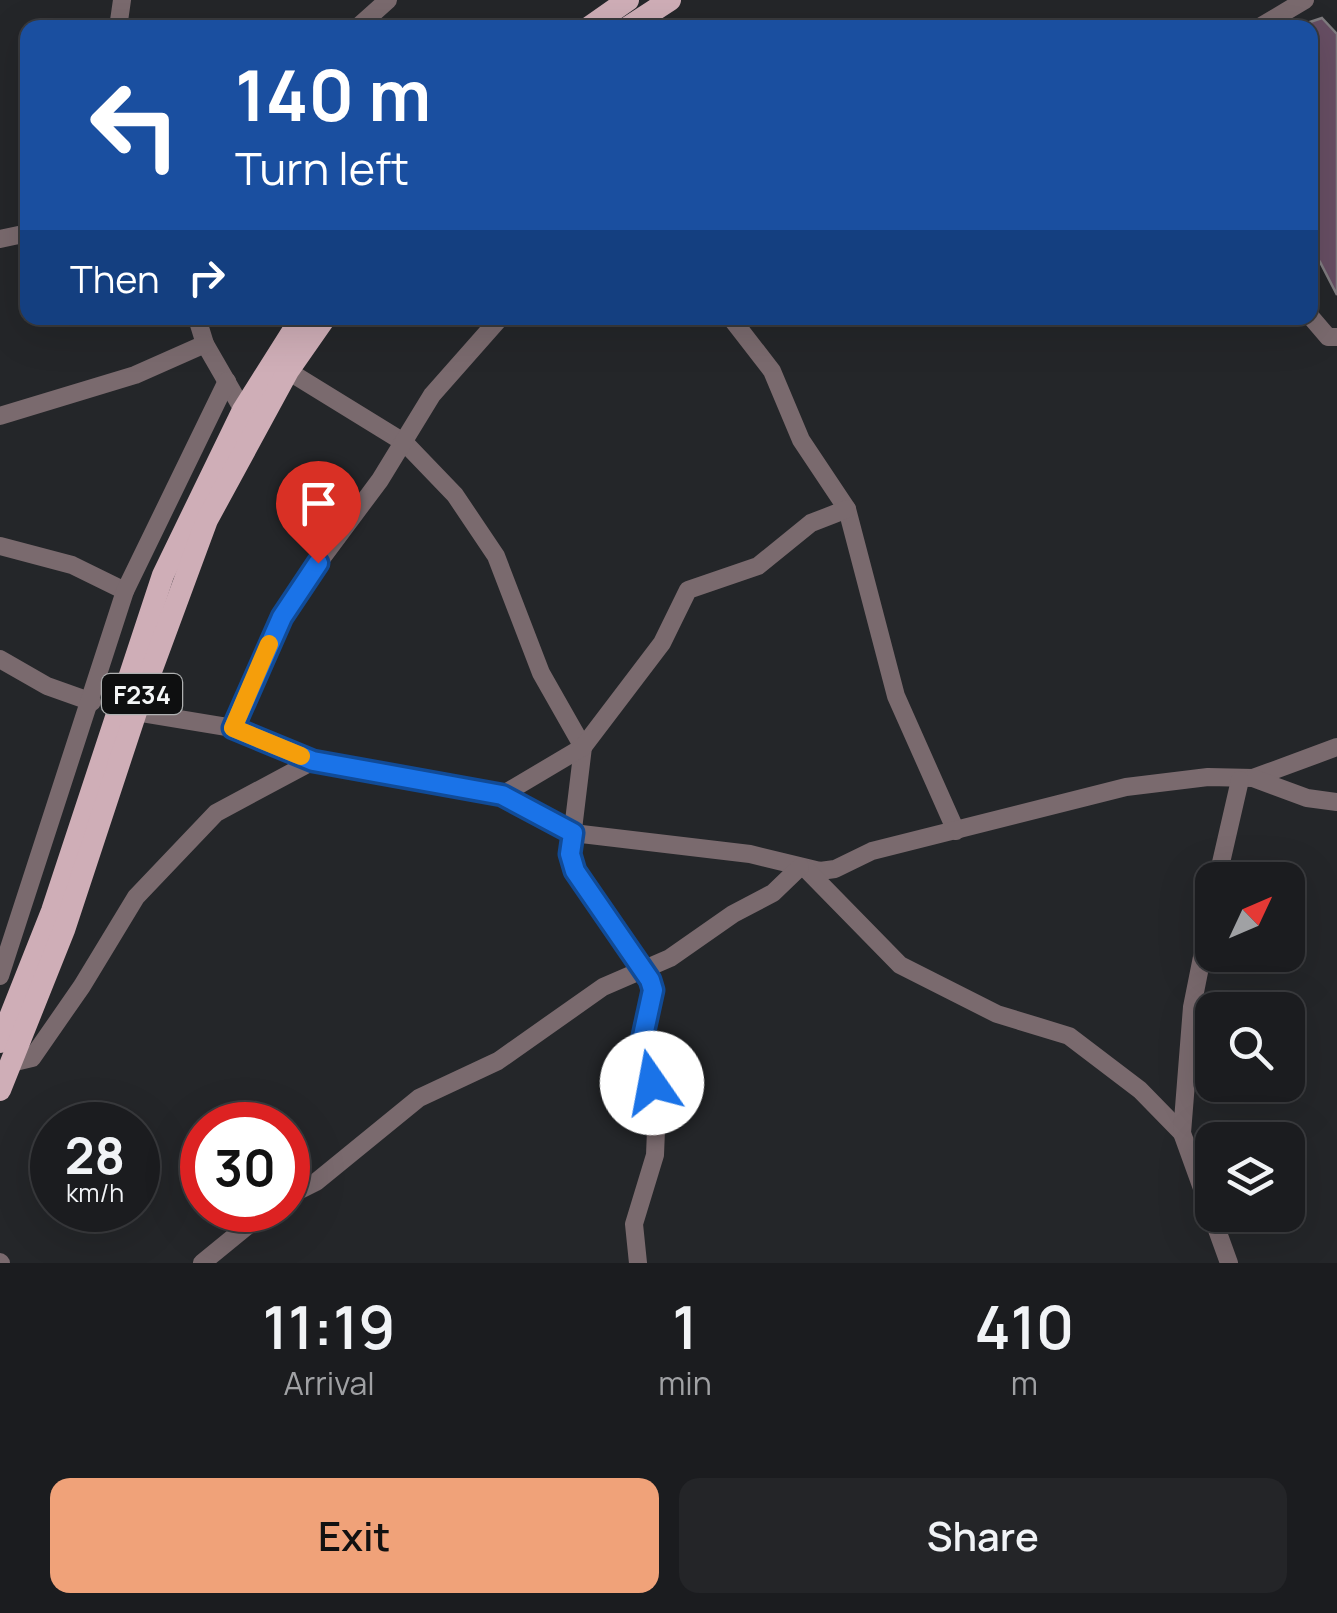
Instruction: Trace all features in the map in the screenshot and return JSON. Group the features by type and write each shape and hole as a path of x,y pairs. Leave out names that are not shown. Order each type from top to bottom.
{"main road":[{"path":"595,14 628,0"},
{"path":"639,20 670,0"},
{"name":"F234","path":"0,1090 6,1053 152,604 196,500 243,410 297,325"},
{"name":"F234","path":"6,1053 64,930 136,712 207,520 288,371 321,325"}],"street":[{"path":"366,20 388,0"},
{"path":"1271,20 1305,0"},
{"path":"199,325 205,344 243,410"},
{"path":"233,728 295,594 405,444 440,384 494,325"},
{"path":"736,325 772,371 802,440 847,509 896,696 956,831"},
{"path":"0,416 135,375 205,344"},
{"path":"288,371 405,444 455,495 496,556 541,673 583,746 570,854 575,871 653,990 641,1045 652,1083 656,1130 654,1155 634,1224 638,1263"},
{"path":"0,976 92,702 125,590 227,381"},
{"path":"502,795 583,746 662,643 688,590 758,566 810,523 847,509"},
{"path":"0,546 72,564 125,590"},
{"path":"0,659 47,686 92,702"},
{"path":"136,712 233,728 313,761 502,795 573,833 750,854 803,868 835,869 872,850 1126,788 1208,776 1247,779 1307,798 1337,802"},
{"path":"1247,779 1337,747"},
{"path":"6,1053 32,1058 82,986 124,913 216,814 313,761"},
{"path":"1222,862 1247,779"},
{"path":"841,909 837,885 850,862"},
{"path":"803,868 884,952 922,980 997,1014 1069,1036 1140,1090 1182,1134"},
{"path":"310,1185 419,1098 478,1073 585,998 670,958 773,892 803,868"},
{"path":"1199,972 1192,1007 1182,1134 1223,1257"},
{"path":"202,1263 240,1232"}],"building":[{"path":"1322,18 1337,34 1337,295 1318,263 1316,20"}],"slow traffic":[{"path":"269,644 233,728 301,756"}],"route":[{"path":"318,563 282,617 233,728 313,761 502,795 573,833 570,854 575,871 650,980 653,990 641,1045 652,1083"}]}
